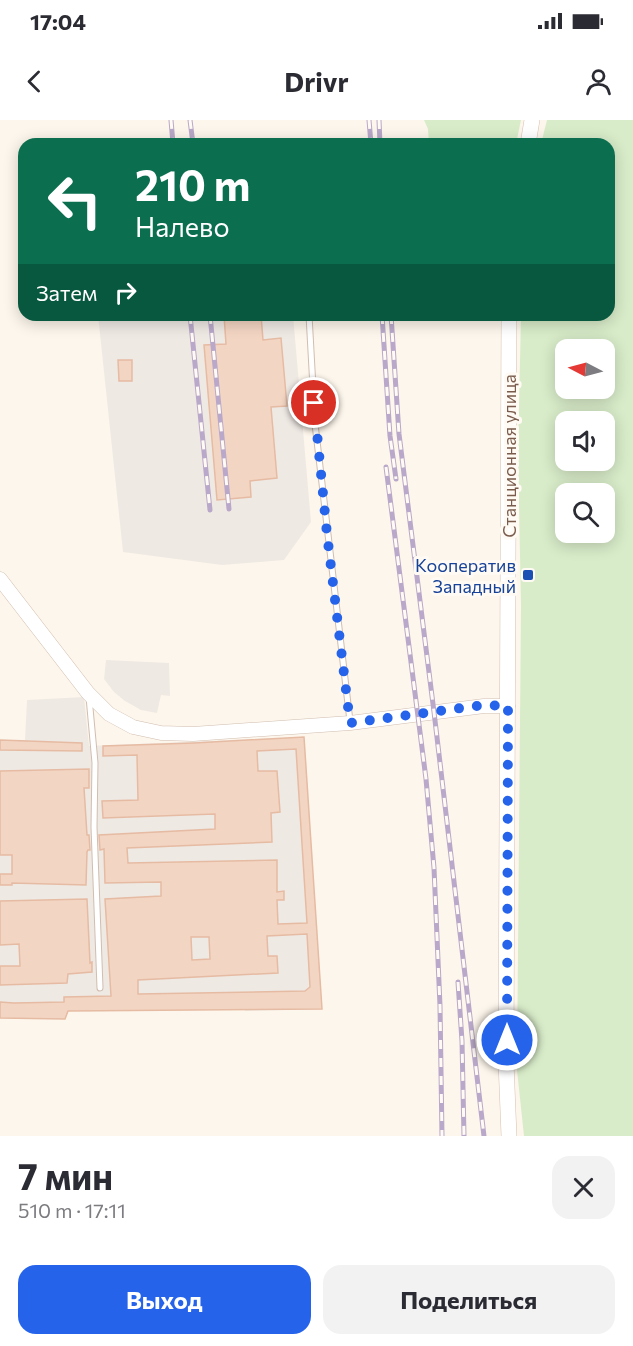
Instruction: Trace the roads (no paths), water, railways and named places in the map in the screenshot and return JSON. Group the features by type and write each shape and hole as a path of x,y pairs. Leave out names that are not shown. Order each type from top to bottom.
{"main road":[{"path":"529,138 532,120"},
{"name":"Станционная улица","path":"509,321 506,1062 509,1136"}],"street":[{"path":"0,579 88,693 109,714 133,728 193,735 350,723 484,705 508,706"}],"lane":[{"path":"309,321 315,424 350,723"},
{"path":"88,693 95,763 94,827 100,988"}],"railway":[{"path":"171,120 172,138"},
{"path":"190,120 192,138"},
{"path":"369,120 370,138"},
{"path":"379,120 380,138"},
{"path":"191,321 210,510"},
{"path":"211,321 229,509"},
{"path":"382,321 390,436 396,479"},
{"path":"391,321 399,434 484,1136"},
{"path":"386,467 426,779 434,868 440,1006 442,1136"},
{"path":"458,982 464,1136"}],"place":[{"name":"Кооператив Западный","path":"528,575"}]}
